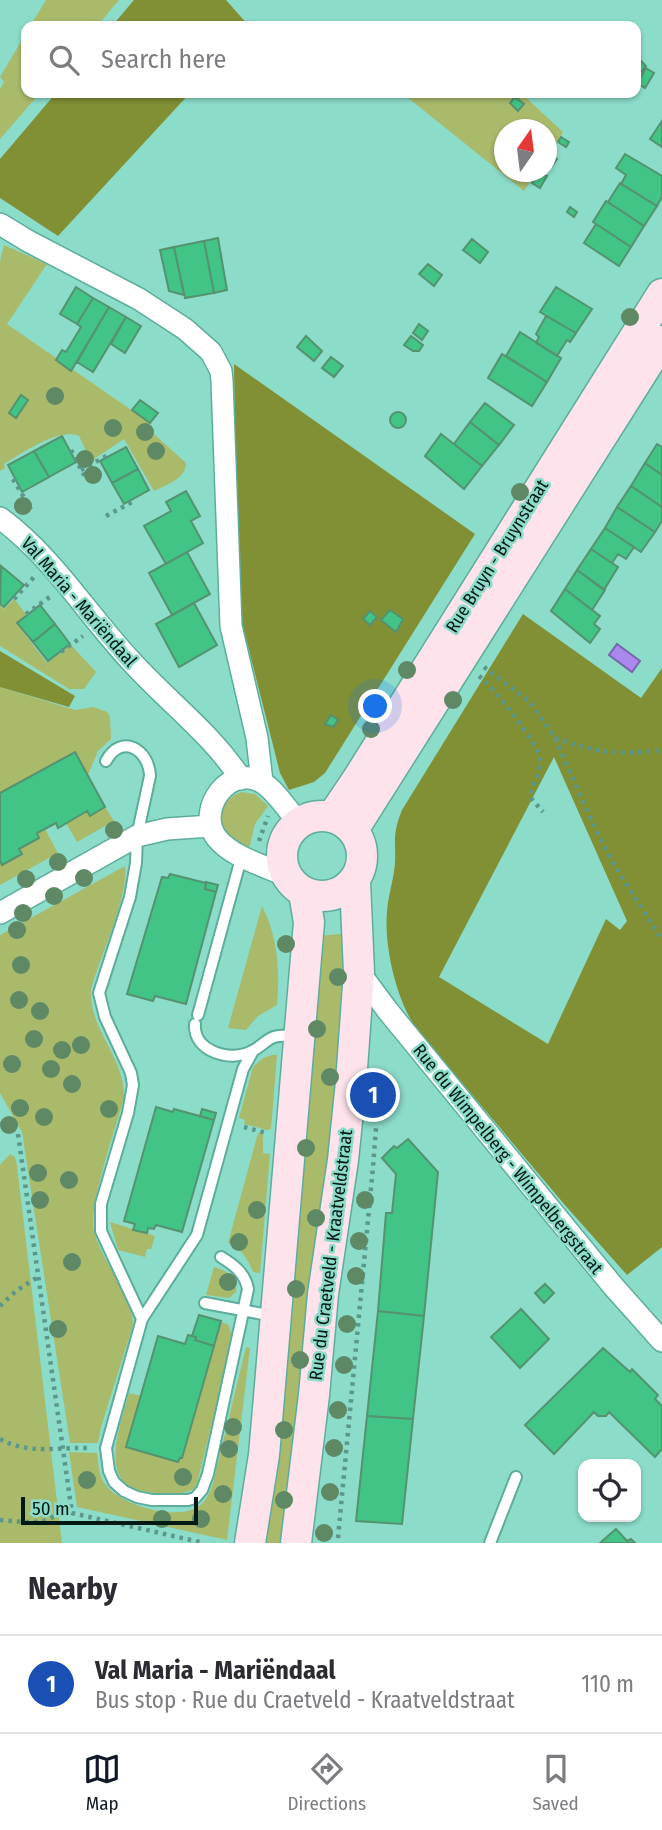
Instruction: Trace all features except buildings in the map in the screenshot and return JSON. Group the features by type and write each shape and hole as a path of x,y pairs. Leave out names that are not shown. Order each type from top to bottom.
{"street":[{"path":"0,224 139,299 202,343 217,362 222,381 231,626 258,741 252,781 232,782 217,794 210,814 211,826 217,837 250,854 295,884 324,897 335,895 355,882"},
{"name":"Rue Bruyn - Bruynstraat","path":"342,823 357,780 662,294"},
{"name":"Rue Bruyn - Bruynstraat","path":"342,823 461,656 662,341"},
{"name":"Val Maria - Mariëndaal","path":"0,518 50,563 130,661 252,781 299,823"},
{"path":"250,1543 264,1455 309,922 295,884 282,862 283,847 289,834 299,823 309,818 342,823"},
{"name":"Rue du Craetveld - Kraatveldstraat","path":"299,1543 323,1294 343,1160 359,972 355,882 363,855 360,841 342,823"},
{"path":"0,913 136,836 167,829 211,826"},
{"name":"Rue du Wimpelberg - Wimpelbergstraat","path":"359,972 388,1012 613,1286 662,1341"}],"lane":[{"path":"106,761 110,753 124,747 133,747 147,759 150,776 136,836 136,863 130,897 99,993 105,1017 131,1073 133,1085 128,1113 101,1204 100,1222 104,1240 136,1301 142,1319"},
{"path":"250,854 194,1032 205,1047 229,1056 253,1051 273,1037 300,1035"},
{"path":"221,1257 242,1273 248,1289 208,1475 202,1490 195,1498 181,1502 137,1497 114,1482 109,1471 106,1448 142,1319 197,1235 243,1069 253,1051"},
{"path":"205,1303 275,1316"},
{"path":"492,1542 516,1477"}],"path":[{"path":"71,450 86,480"},
{"path":"81,470 110,453"},
{"path":"13,480 31,509"},
{"path":"106,516 136,500"},
{"path":"14,599 29,583"},
{"path":"26,614 43,602"},
{"path":"61,652 78,640"},
{"path":"461,656 530,702 555,738 611,860 662,940"},
{"path":"461,656 499,696 539,752 540,764 530,797 543,812"},
{"path":"555,738 599,752 662,750"},
{"path":"250,854 270,813"},
{"path":"237,1125 261,1131"},
{"path":"338,1538 376,1128 368,1125"},
{"path":"18,1134 72,1513"},
{"path":"0,1306 16,1291 38,1277"},
{"path":"353,1294 362,1295"},
{"path":"345,1384 353,1385"},
{"path":"0,1439 11,1445 38,1451 63,1447 106,1448"},
{"path":"0,1520 36,1521 65,1512 204,1543"}],"green space":[{"path":"46,0 119,0 101,21 33,21"},
{"path":"134,0 226,0 245,21 116,21"},
{"path":"21,41 21,98 36,98 0,139 0,89 4,82 0,77"},
{"path":"52,98 185,98 58,236 0,198 0,159"},
{"path":"408,98 526,98 549,119 494,119 494,167"},
{"path":"557,126 563,132 557,141"},
{"path":"513,182 530,182 524,191"},
{"path":"4,245 47,264 7,324 150,423 145,426 186,463 183,473 174,481 154,491 124,439 91,461 79,436 71,434 40,443 4,464 5,468 0,471 0,261"},
{"path":"234,364 475,534 325,773 314,782 289,790 280,773 242,622 237,589"},
{"path":"14,599 26,614 16,623 47,663 71,645 96,672 84,689 69,689 0,646 0,606 4,609"},
{"path":"523,614 641,698 662,668 662,1247 627,1275 564,1204 415,1027 408,1015 397,987 387,941 396,831 402,810","holes":["554,757 627,921 620,930 606,919 548,1044 439,977"]},
{"path":"0,651 75,696 69,707 0,687"},
{"path":"0,687 75,710 93,707 107,712 110,717 111,739 98,751 88,775 74,752 0,793"},
{"path":"242,792 255,794 268,806 255,824 249,849 228,835 221,819 226,802"},
{"path":"105,807 114,821 77,842 66,823 87,811 90,816"},
{"path":"45,829 58,853 0,885 0,861 2,865 22,854 19,849 39,838 37,833"},
{"path":"125,866 123,893 91,989 95,1017 119,1070 124,1099 104,1166 93,1220 98,1243 128,1300 133,1325 98,1443 70,1443 22,1132 0,1093 0,935"},
{"path":"262,906 272,930 277,954 277,1005 258,1016 246,1030 228,1028"},
{"path":"342,934 347,968 332,1136 287,1543 259,1543 316,936"},
{"path":"277,1055 271,1129 267,1130 244,1124 245,1120 239,1118 253,1067 263,1058"},
{"path":"258,1133 263,1134 263,1153 270,1154 260,1273 253,1272 244,1254 228,1243"},
{"path":"10,1154 15,1157 17,1166 62,1543 0,1543 0,1165"},
{"path":"110,1222 155,1236 145,1257 118,1250"},
{"path":"214,1267 234,1279 236,1292 229,1298 206,1295"},
{"path":"220,1322 228,1324 233,1338 196,1487 178,1493 138,1490 125,1483 118,1472 116,1458 120,1425 129,1393 141,1396 126,1447 178,1462 182,1458"},
{"path":"246,1347 250,1348 227,1540 77,1507 69,1452 97,1453 105,1484 112,1492 134,1504 160,1511 184,1512 201,1504 213,1483"}],"shaded area":[{"path":"617,644 640,661 632,672 609,655"}],"place":[{"name":"Val Maria - Mariëndaal","path":"373,1095"}]}
